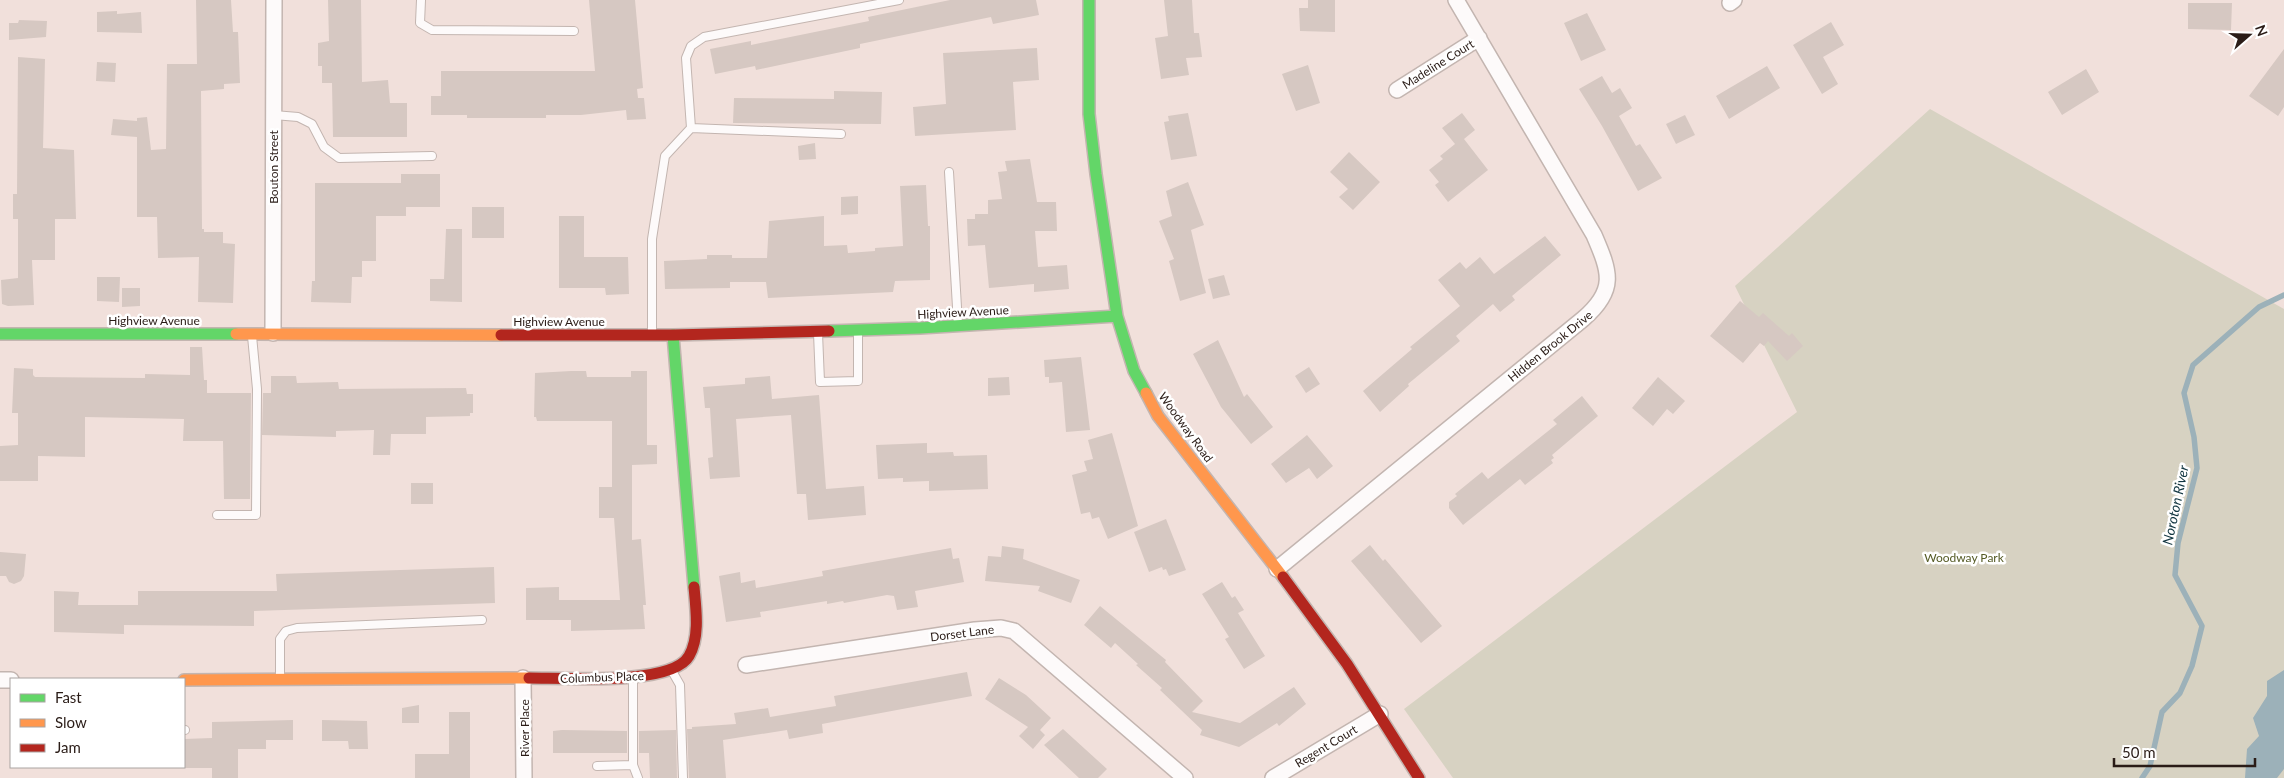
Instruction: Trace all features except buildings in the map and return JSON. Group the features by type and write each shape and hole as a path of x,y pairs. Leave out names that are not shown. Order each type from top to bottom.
{"street":[{"name":"Bouton Street","path":"273,334 274,0"},
{"name":"Woodway Road","path":"1089,0 1089,114 1109,274 1125,347 1150,403 1347,664 1419,778"},
{"name":"Hidden Brook Drive","path":"1277,569 1590,313 1597,307 1607,289 1607,266 1594,234 1456,0"},
{"name":"Madeline Court","path":"1397,90 1480,38"},
{"name":"Highview Avenue","path":"0,334 673,335 958,326 1117,316"},
{"path":"672,671 685,663 693,651 696,613 673,335"},
{"name":"Dorset Lane","path":"746,665 975,630 1001,628 1014,631 1185,778"},
{"name":"Columbus Place","path":"185,680 633,678 672,671"},
{"name":"River Place","path":"523,678 524,778"},
{"name":"Regent Court","path":"1273,778 1380,714"}],"lane":[{"path":"420,0 420,23 432,30 574,31"},
{"path":"652,335 652,239 664,156 691,128 686,58 691,46 704,38 899,0"},
{"path":"274,116 298,117 312,124 324,147 339,158 432,156"},
{"path":"691,128 841,134"},
{"path":"949,172 958,326"},
{"path":"818,331 820,382 858,381 858,330"},
{"path":"217,515 256,515 257,388 251,334"},
{"path":"280,680 280,639 286,631 296,628 482,620"},
{"path":"672,671 680,685 682,778"},
{"path":"633,678 633,765 638,778"},
{"path":"597,766 633,765"}],"green space":[{"name":"Woodway Park","path":"1930,109 2284,309 2284,778 1453,778 1404,709 1797,412 1735,286"}],"water":[{"path":"2284,670 2284,769 2277,778 2245,778 2247,749 2259,736 2253,718 2267,696 2267,681"}],"waterway":[{"name":"Noroton River","path":"2142,778 2150,766 2162,712 2180,693 2192,666 2202,626 2175,575 2178,543 2197,468 2194,437 2184,393 2193,365 2259,307 2284,295"}],"traffic: fast":[{"path":"1089,0 1089,114 1096,174 1117,316 1134,371 1146,393"},
{"path":"829,331 920,328 1117,316"},
{"path":"0,334 236,334"},
{"path":"673,335 694,587"}],"traffic: slow":[{"path":"236,334 501,335"},
{"path":"1146,393 1158,416 1283,577"},
{"path":"185,680 529,678"}],"traffic: jam":[{"path":"501,335 673,335 829,331"},
{"path":"1283,577 1347,664 1419,778"},
{"path":"529,678 615,678 662,672 679,666 689,656 695,640 696,604 694,587"}]}
